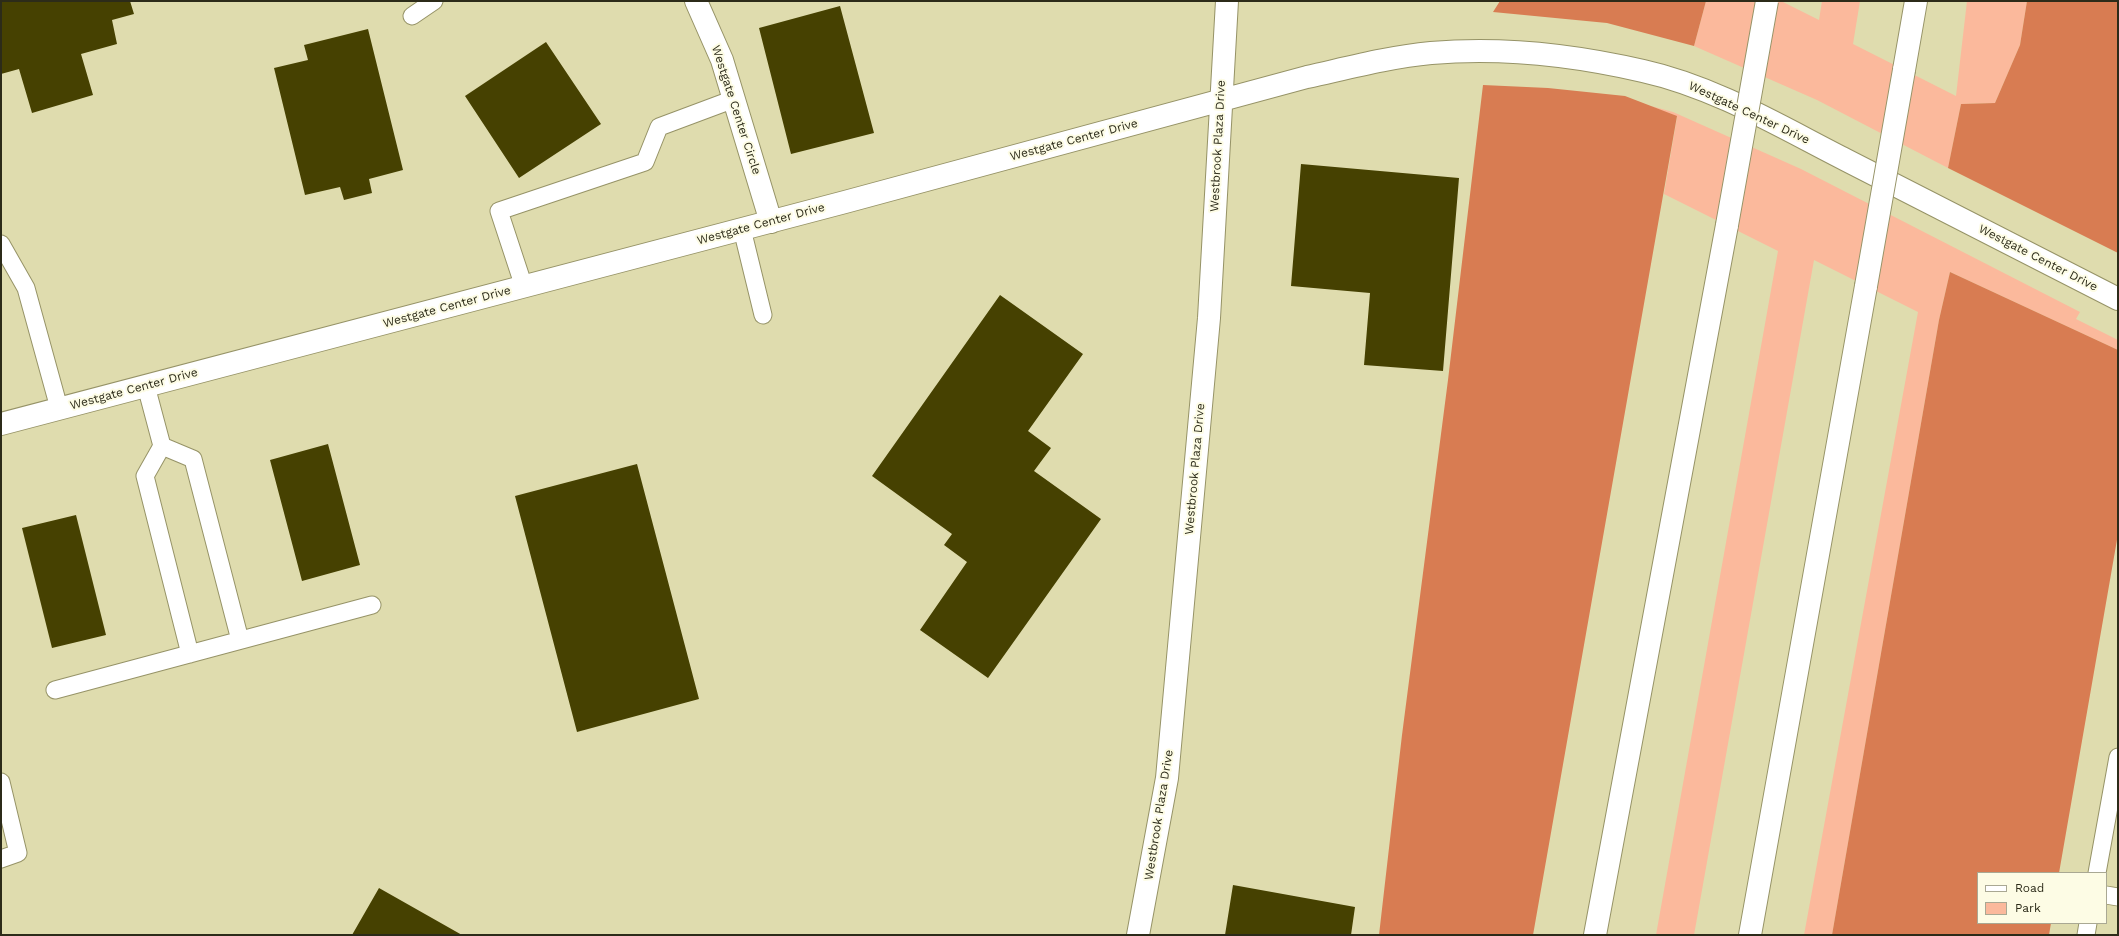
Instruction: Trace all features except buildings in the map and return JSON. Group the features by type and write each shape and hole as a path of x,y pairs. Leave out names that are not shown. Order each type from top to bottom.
{"main road":[{"name":"Westgate Center Circle","path":"696,1 722,60 771,222"},
{"name":"Westbrook Plaza Drive","path":"1138,935 1167,778 1209,318 1227,1"},
{"path":"1595,935 1727,225 1766,1"},
{"path":"1750,935 1916,1"},
{"name":"Westgate Center Drive","path":"1,424 771,222 1221,99 1369,63 1431,53 1485,51 1558,56 1644,71 1683,83 1723,99 2118,299"}],"lane":[{"path":"412,16 434,1"},
{"path":"524,287 499,211 645,162 659,126 734,99"},
{"path":"742,229 763,315"},
{"path":"1,244 26,288 59,408"},
{"path":"146,386 162,446 145,476 190,654"},
{"path":"162,446 193,459 240,640"},
{"path":"54,690 372,605"},
{"path":"2097,872 2118,757"},
{"path":"1,782 18,853 1,859"},
{"path":"2107,895 2118,897"},
{"path":"2086,935 2088,924"}],"green space":[{"path":"1706,1 1781,1 1819,20 1822,1 1860,1 1853,44 1956,96 1967,1 2027,1 2020,45 1995,103 1961,104 1948,168 1817,100 1694,46"},
{"path":"1651,106 1673,112 1801,169 2080,312 2076,319 2118,340 2118,350 1950,272 1939,320 1832,935 1804,935 1918,312 1814,260 1694,935 1656,935 1778,251 1664,194 1677,117"}],"shaded area":[{"path":"1500,1 1706,1 1694,46 1607,23 1493,12"},
{"path":"2027,1 2118,1 2118,253 1948,168 1961,104 1995,103 2020,45"},
{"path":"1483,85 1548,88 1625,96 1677,116 1533,935 1379,935 1402,735 1448,380"},
{"path":"1950,272 2118,350 2118,534 2059,872 1977,872 1977,924 2051,924 2049,935 1832,935 1939,320"}]}
